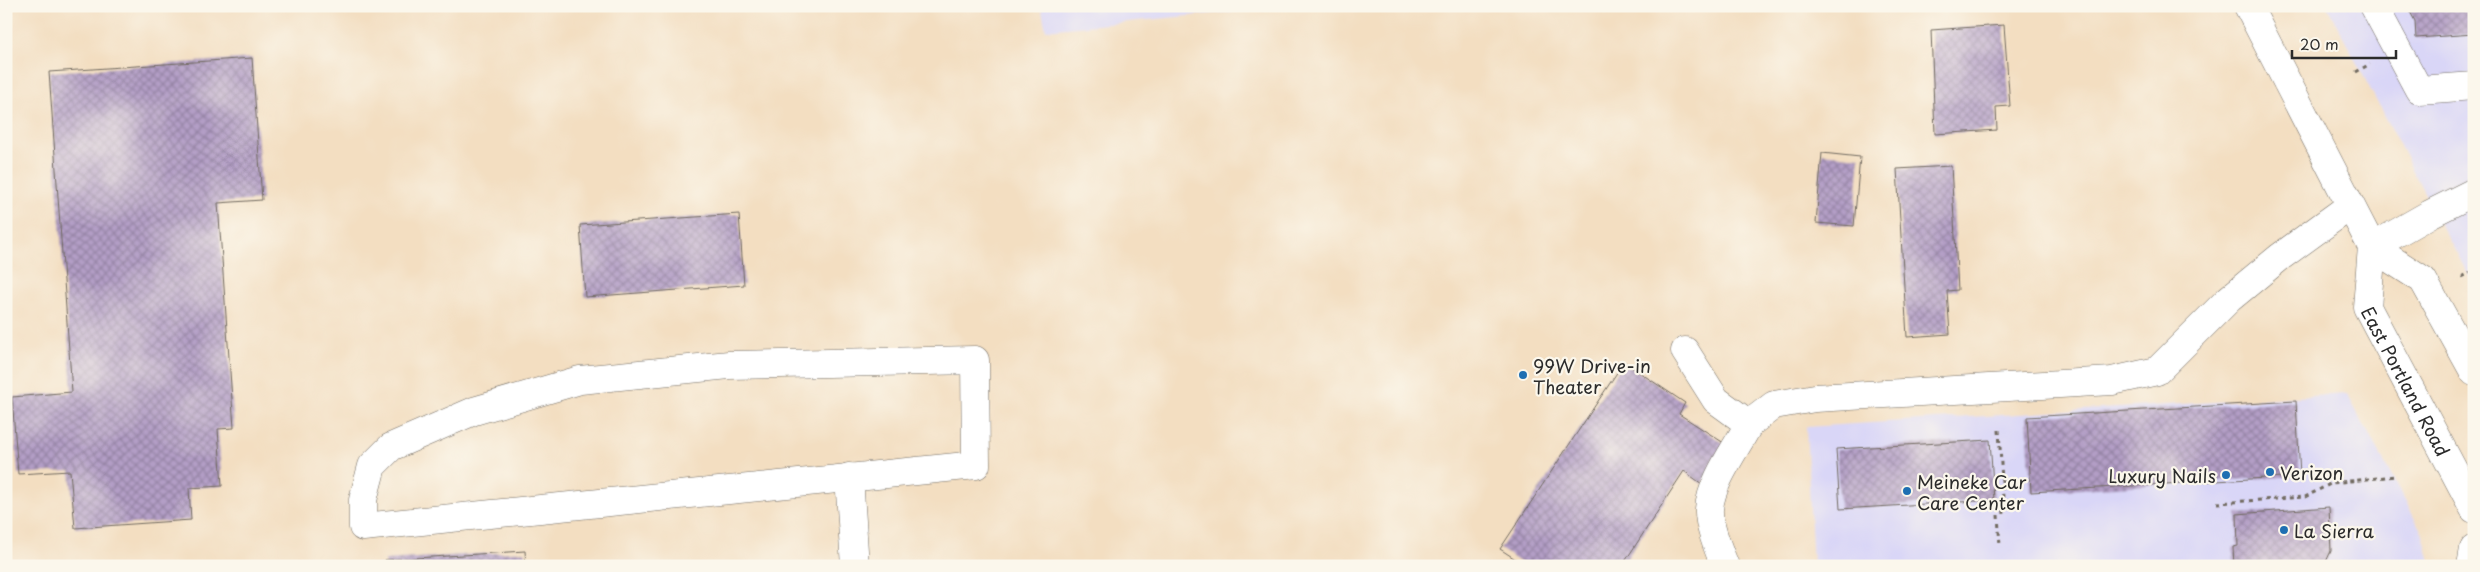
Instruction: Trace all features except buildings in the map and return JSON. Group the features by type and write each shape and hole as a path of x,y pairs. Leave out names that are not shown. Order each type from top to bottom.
{"main road":[{"path":"2248,6 2372,247 2423,280 2474,372"},
{"path":"2374,6 2419,90 2474,86"},
{"path":"2372,247 2430,214 2474,192"},
{"path":"1726,566 1718,546 1709,511 1712,491 1749,424 1774,405 1815,398 2112,381 2157,371 2229,299 2280,257 2350,206"},
{"name":"East Portland Road","path":"2372,247 2367,307 2474,509"},
{"path":"1685,351 1716,400 1749,424"},
{"path":"975,360 976,465 849,477 372,526 363,527 363,500 372,466 391,447 474,411 580,380 729,365 975,360"},
{"path":"849,477 854,566"},
{"path":"2471,566 2474,549"}],"path":[{"path":"2462,277 2474,271"},
{"path":"1999,430 2004,515"},
{"path":"2217,503 2305,497 2332,483 2395,476"},
{"path":"1998,516 2000,546"}],"shaded area":[{"path":"1041,6 1289,6 1046,30"},
{"path":"2327,6 2474,6 2474,285 2448,238"},
{"path":"2347,394 2423,534 2431,566 1813,566 1806,427"}],"place":[{"name":"99W Drive-in Theater","path":"1523,375"},
{"name":"Verizon","path":"2270,472"},
{"name":"Luxury Nails","path":"2226,475"},
{"name":"Meineke Car Care Center","path":"1907,491"},
{"name":"La Sierra","path":"2284,530"}]}
